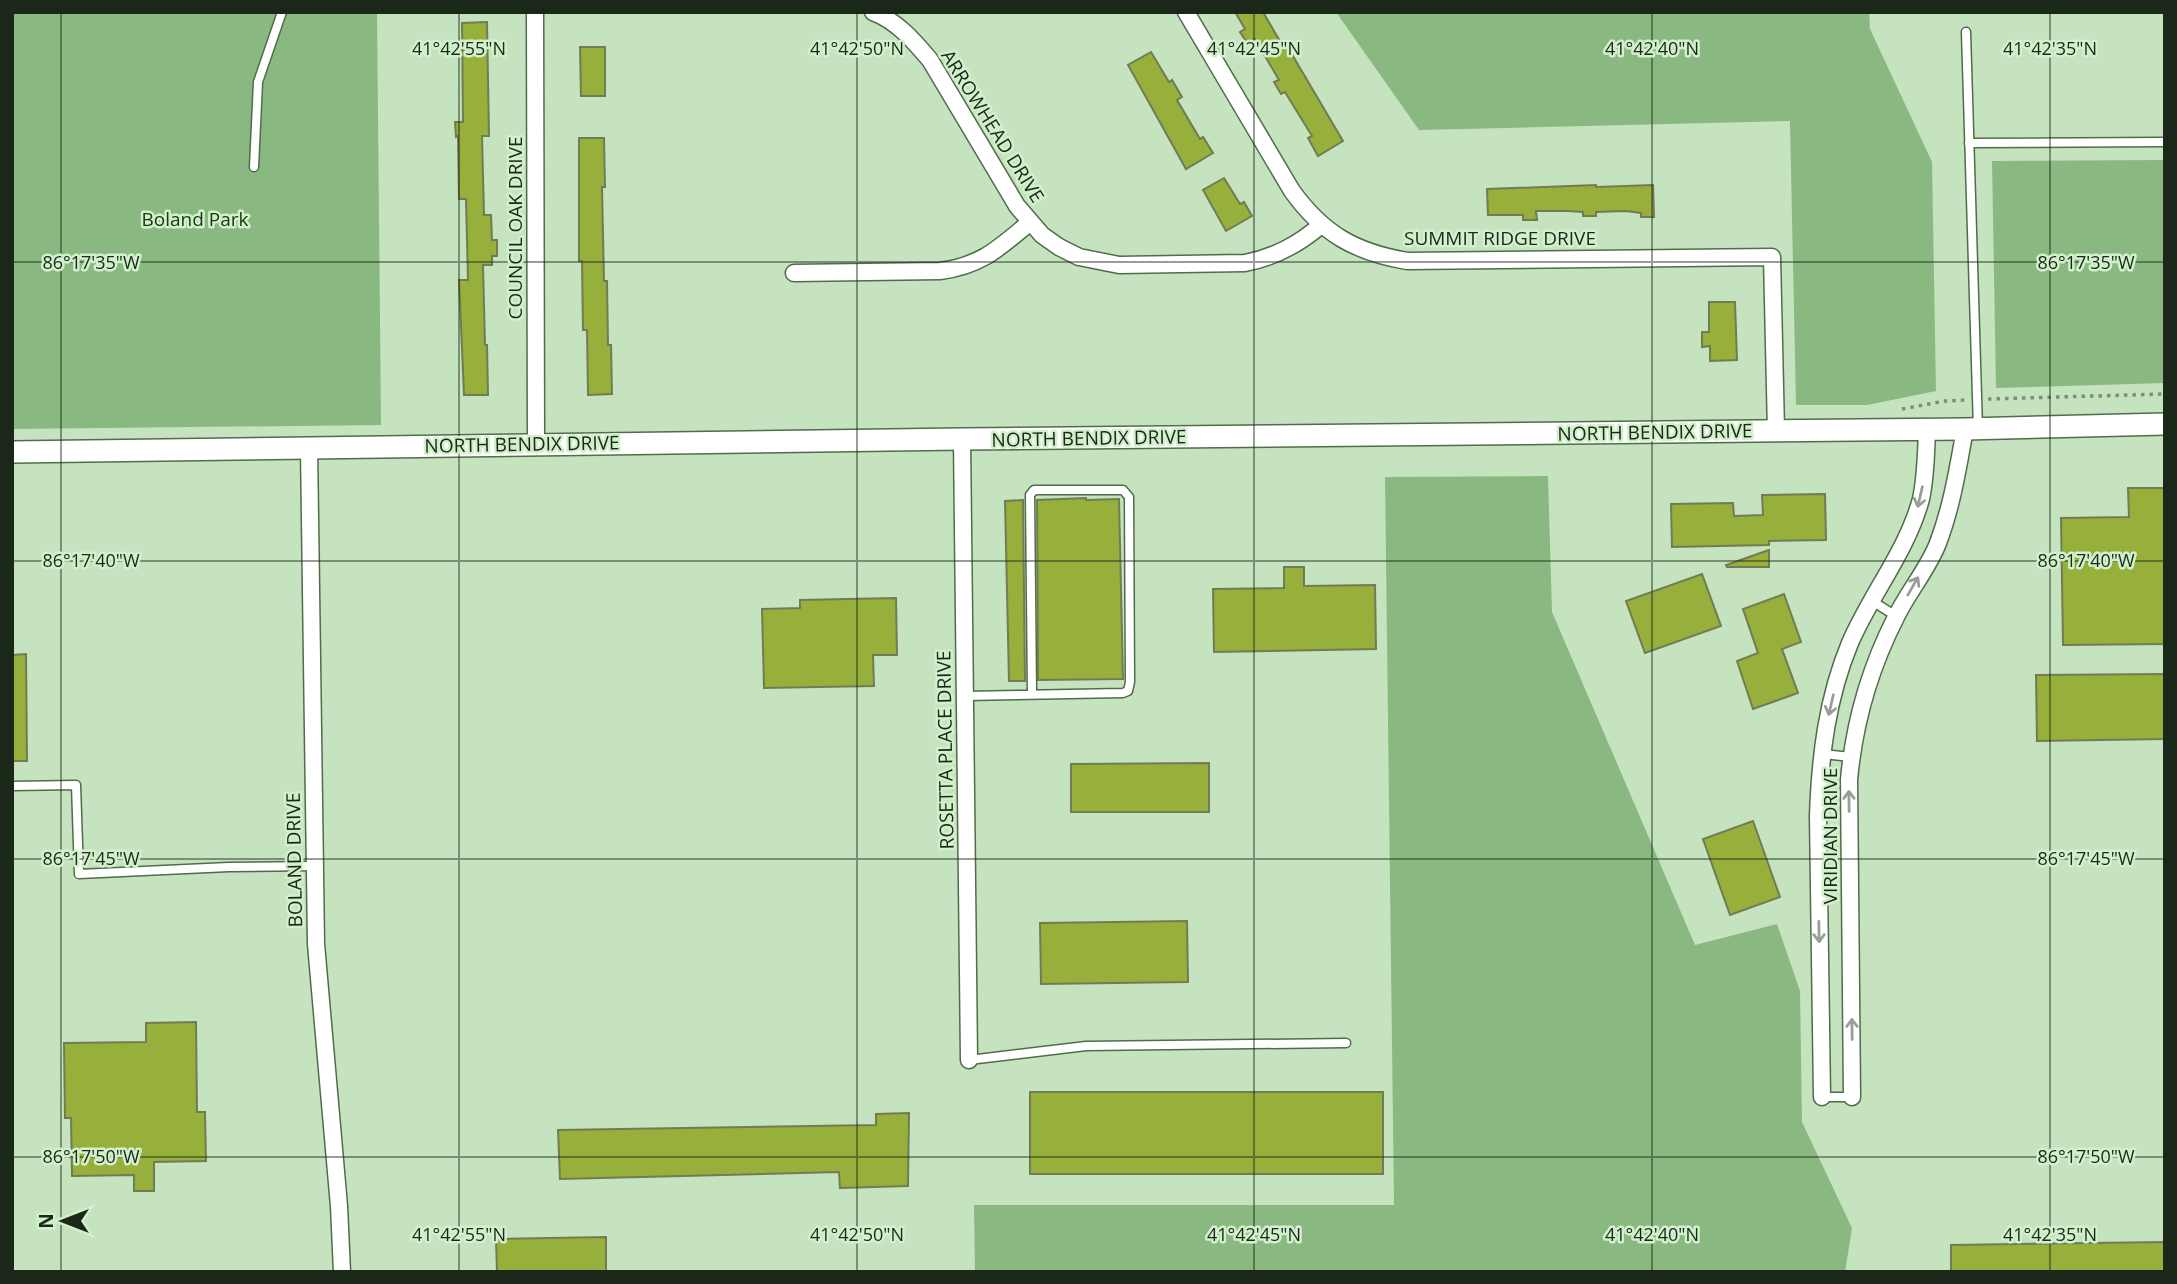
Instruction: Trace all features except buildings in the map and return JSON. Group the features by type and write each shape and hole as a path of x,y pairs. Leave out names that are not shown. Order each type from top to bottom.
{"street":[{"name":"COUNCIL OAK DRIVE","path":"535,12 536,444"},
{"name":"ARROWHEAD DRIVE","path":"873,12 895,24 930,60 1029,223 1059,247 1079,257 1102,263 1136,266 1245,263 1264,260 1293,247 1321,225"},
{"name":"SUMMIT RIDGE DRIVE","path":"1186,12 1304,208 1321,225 1359,248 1382,257 1407,261 1772,257 1776,431"},
{"path":"794,274 957,269 972,265 995,252 1029,223"},
{"name":"NORTH BENDIX DRIVE","path":"12,452 1971,429 2165,424"},
{"name":"VIRIDIAN DRIVE","path":"1822,1097 1818,816 1819,777 1826,726 1835,685 1850,643 1908,533 1921,498 1927,429"},
{"name":"VIRIDIAN DRIVE","path":"1852,1097 1851,757 1865,694 1879,654 1896,616 1937,546 1951,506 1971,429"},
{"name":"ROSETTA PLACE DRIVE","path":"962,439 970,1060"},
{"name":"BOLAND DRIVE","path":"309,447 314,866 320,1001 339,1206 342,1272"}],"lane":[{"path":"254,167 258,82 282,12"},
{"path":"1966,32 1971,429"},
{"path":"1969,143 2165,142"},
{"path":"965,696 1123,693 1128,691 1129,497 1123,490 1034,490 1030,495 1032,694"},
{"path":"1872,601 1896,616"},
{"path":"1823,754 1851,757"},
{"path":"12,786 76,785 79,874 314,866"},
{"path":"970,1060 1086,1046 1346,1043"},
{"path":"1822,1097 1852,1097"}],"path":[{"path":"1999,398 2165,394"}],"green space":[{"name":"Boland Park","path":"12,12 377,12 381,425 12,429"},
{"path":"1336,12 1869,12 1870,29 1932,162 1936,391 1867,405 1796,405 1790,121 1419,130"},
{"path":"2165,160 2165,383 1996,388 1992,161"},
{"path":"1548,476 1552,612 1695,945 1777,924 1800,991 1802,1122 1852,1228 1845,1272 975,1272 974,1205 1394,1205 1385,477"}]}
